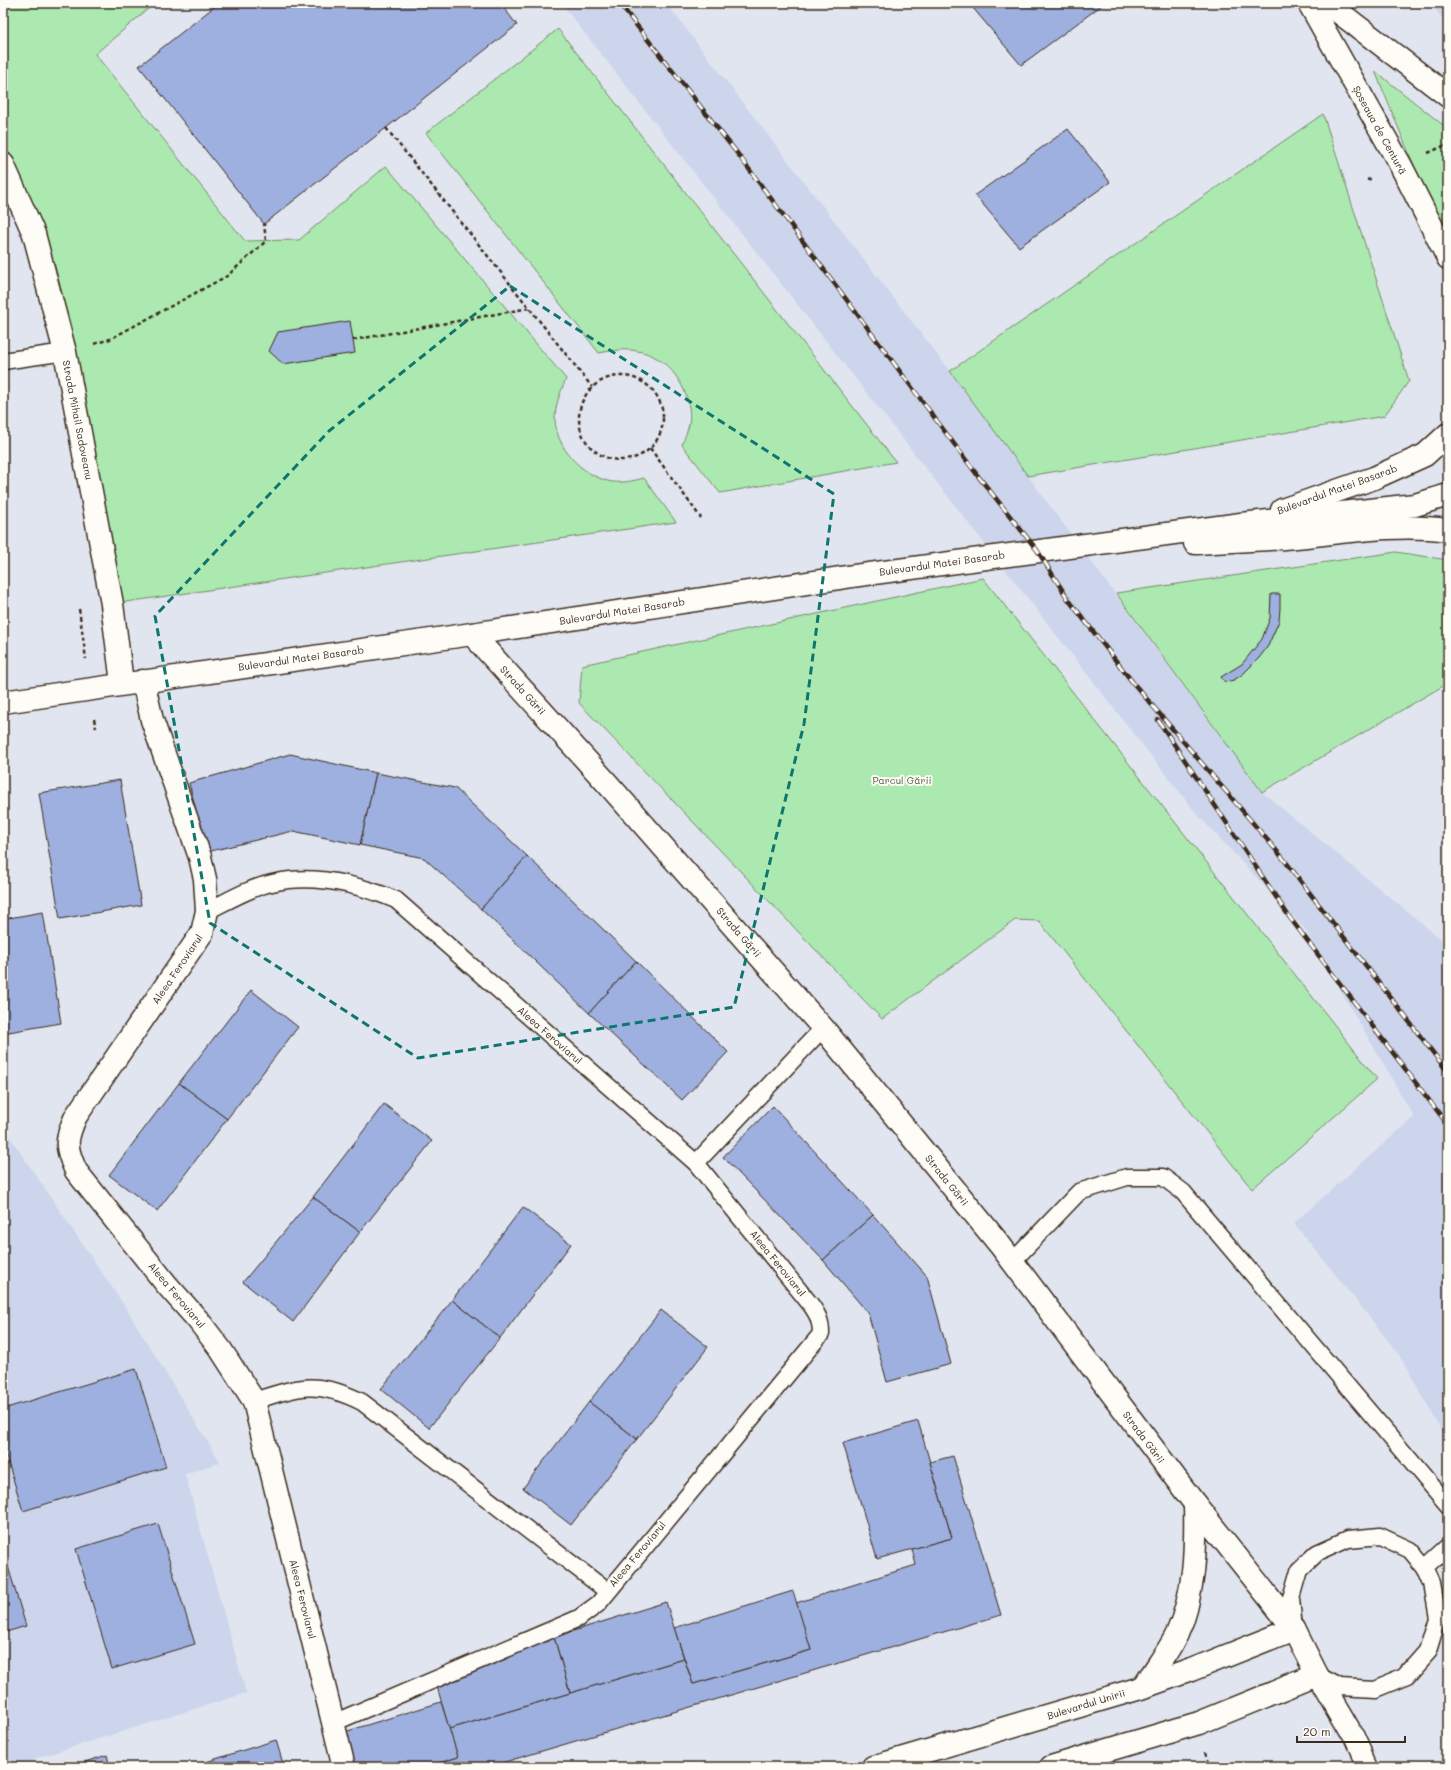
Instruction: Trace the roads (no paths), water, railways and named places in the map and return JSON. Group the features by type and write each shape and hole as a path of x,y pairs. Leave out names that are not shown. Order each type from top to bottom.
{"main road":[{"name":"Șoseaua de Centură","path":"1309,3 1401,166 1448,258"},
{"path":"1327,3 1448,96"},
{"name":"Strada Mihail Sadoveanu","path":"3,164 34,234 65,352 112,604 133,682"},
{"name":"Bulevardul Matei Basarab","path":"1241,524 1374,478 1425,455 1448,434"},
{"name":"Bulevardul Matei Basarab","path":"3,702 472,634 853,576 1241,524 1414,505 1448,496"},
{"path":"1066,548 1265,540 1377,528 1428,527 1448,530"},
{"name":"Strada Gării","path":"472,634 606,782 823,1028 995,1239 1195,1504 1294,1629 1317,1675 1354,1738 1367,1767"},
{"name":"Aleea Feroviarul","path":"133,682 152,720 200,857 205,879 207,911 202,932 76,1116 68,1134 68,1154 76,1171 221,1350 254,1401 344,1767"},
{"path":"1144,1687 1176,1636 1188,1604 1194,1573 1196,1540 1195,1504"},
{"name":"Bulevardul Unirii","path":"873,1767 1144,1687 1294,1629"},
{"path":"1051,1767 1199,1723 1317,1675"}],"lane":[{"path":"3,361 65,352"},
{"name":"Aleea Feroviarul","path":"207,911 245,892 272,882 304,879 336,881 369,889 396,900 696,1163 811,1305 819,1316 821,1325 821,1334 607,1591 598,1604 579,1618 332,1723"},
{"path":"696,1163 823,1028"},
{"path":"1012,1262 1079,1192 1127,1177 1163,1177 1183,1192 1448,1505"},
{"path":"254,1401 286,1390 310,1386 341,1391 362,1402 607,1591"},
{"path":"1294,1629 1291,1598 1299,1570 1317,1553 1348,1539 1380,1536 1410,1550 1425,1568 1432,1584 1438,1618 1428,1650 1406,1676 1374,1689 1340,1687 1317,1675"},
{"path":"1425,1568 1448,1548"}],"railway":[{"path":"619,3 737,153 978,476 1037,550 1068,599 1134,684 1282,857 1448,1072"},
{"path":"1158,720 1290,918 1448,1125"}],"park label":[{"name":"Parcul Gării","path":"902,780"}]}
